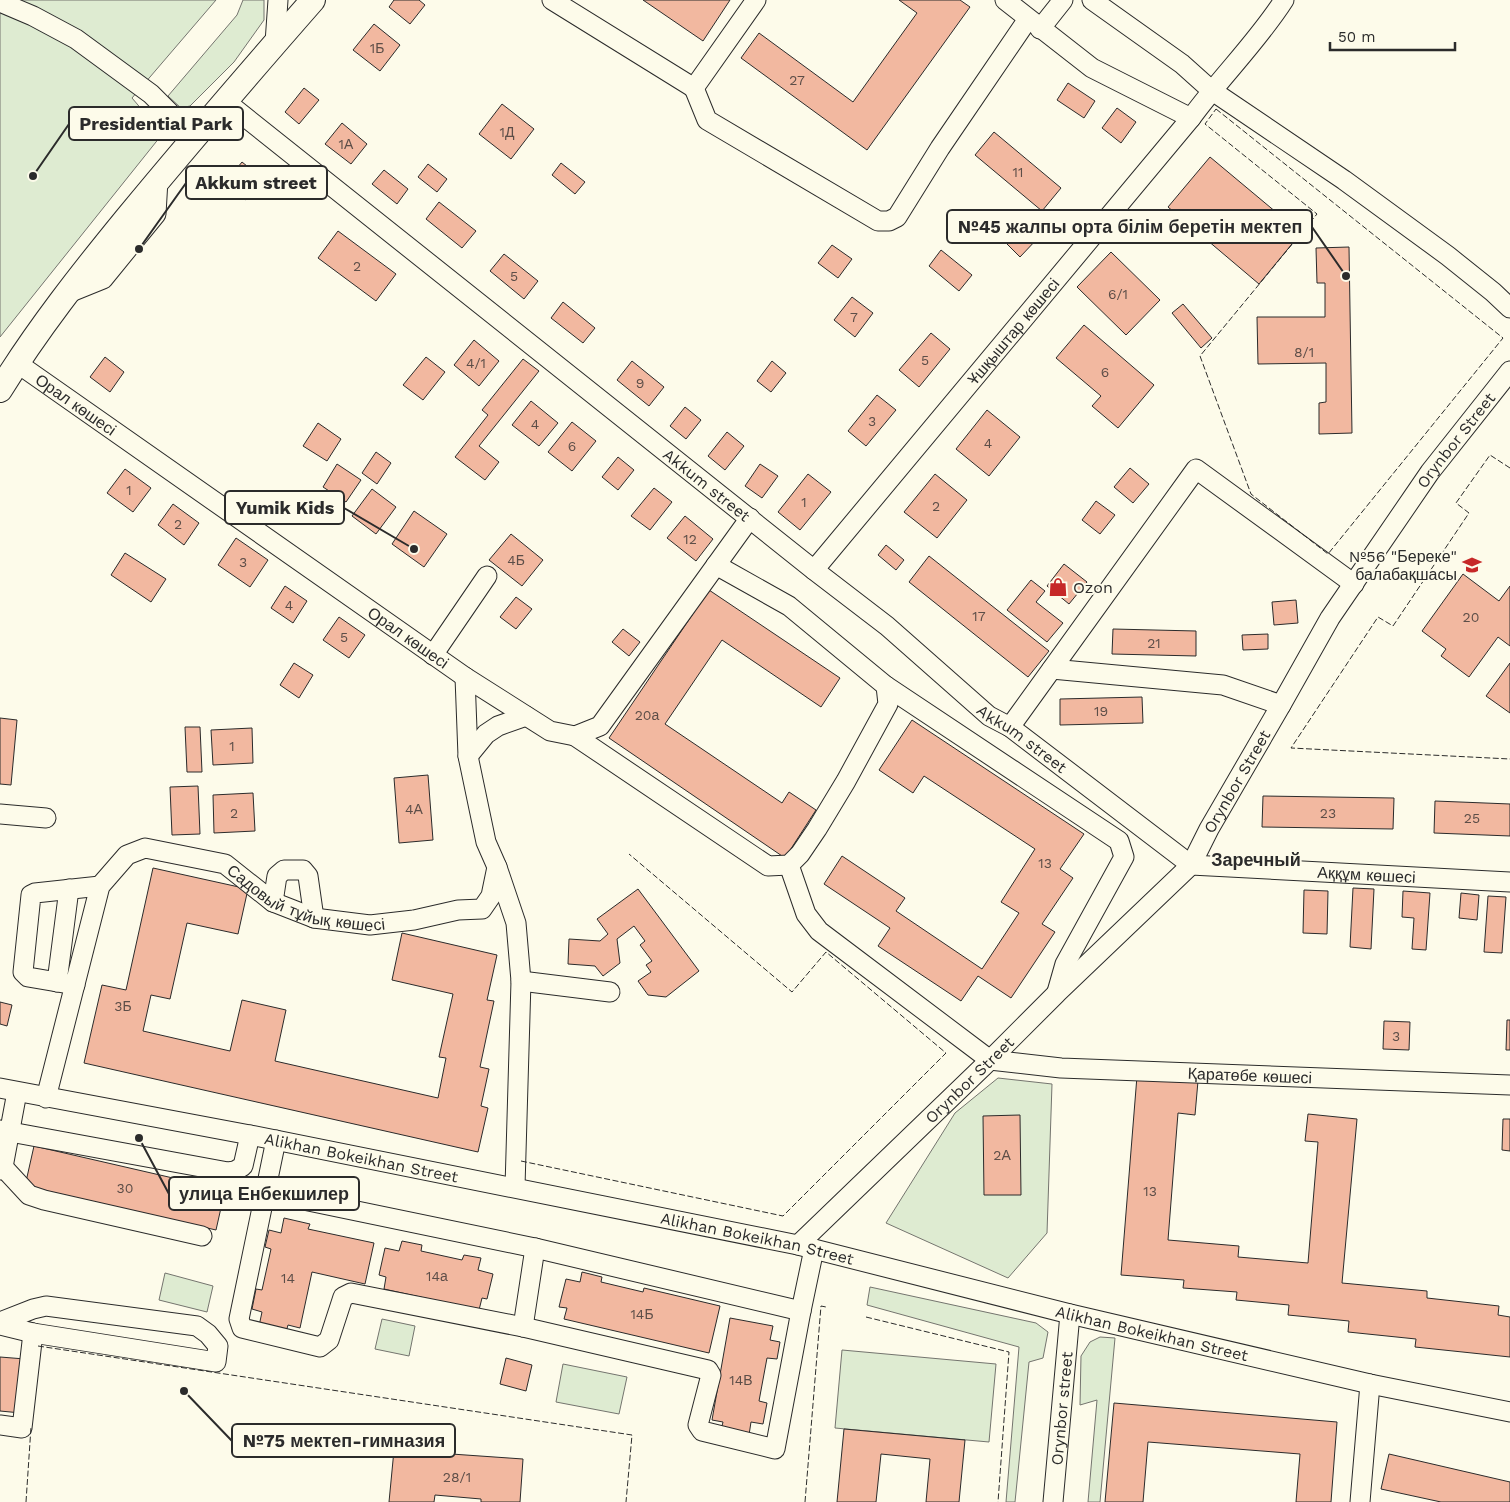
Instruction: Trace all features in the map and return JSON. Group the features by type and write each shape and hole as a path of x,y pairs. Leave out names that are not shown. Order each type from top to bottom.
{"main road":[{"path":"0,390 66,294 158,180 312,0"}],"street":[{"path":"275,43 278,0"},
{"path":"552,0 694,88 707,120 878,221 889,222 897,217 940,148 1034,24 1063,0"},
{"path":"694,88 756,0"},
{"path":"1005,0 1092,68 1191,118"},
{"path":"1092,0 1182,64 1211,90 1344,180 1416,233 1494,292 1510,308"},
{"name":"Ұшқыштар көшесі","path":"814,570 1191,118 1211,90 1274,16 1284,0"},
{"path":"0,2 33,16 76,39 151,94 194,137"},
{"name":"Akkum street","path":"225,101 887,626 989,716 1010,727 1191,865"},
{"name":"Орал көшесі","path":"17,363 465,677 550,731 576,736"},
{"name":"Orynbor Street","path":"806,1247 1057,993 1191,865 1209,829 1330,618 1430,472 1510,371"},
{"path":"1010,727 1196,469 1354,584"},
{"path":"576,736 600,726 750,518"},
{"path":"716,566 789,606 886,686 1118,841 1124,857 1065,964 1057,993"},
{"path":"433,655 487,576"},
{"path":"1052,669 1223,685 1281,706"},
{"path":"465,677 468,756 486,842 497,867 516,923 521,981 515,1187"},
{"path":"576,736 768,866 789,865 800,854 817,829 846,781 888,704 886,686"},
{"path":"468,756 486,734 498,726 526,716"},
{"path":"0,814 46,818"},
{"path":"1118,841 1133,821"},
{"name":"Садовый тұйық көшесі","path":"46,1098 66,983 100,886 127,855 146,848 225,864 273,902 314,918 370,925 414,920 458,910 482,909 491,896 497,867"},
{"path":"789,865 806,914 819,931 990,1060"},
{"name":"Аққұм көшесі","path":"1191,865 1510,882"},
{"path":"273,902 276,876 284,870 303,870 308,876 314,918"},
{"path":"69,889 66,983 28,977 23,972 32,895 35,893 69,889 100,886"},
{"path":"521,981 610,992"},
{"name":"Қаратөбе көшесі","path":"990,1060 1061,1068 1510,1085"},
{"path":"8,1090 2,1168 29,1195 202,1236"},
{"name":"Alikhan Bokeikhan Street","path":"8,1090 515,1187 806,1247 1070,1314 1370,1384 1510,1412"},
{"path":"5,1131 228,1172 235,1172 242,1166 250,1135"},
{"path":"276,1140 238,1319 242,1328 320,1347 329,1340 343,1297 351,1293 523,1327 708,1370 711,1375 698,1425 702,1431 775,1449 801,1311 806,1247"},
{"path":"265,1192 534,1248 801,1311"},
{"path":"523,1327 534,1248"},
{"path":"46,1306 197,1326 208,1334 218,1346 216,1362 33,1333 0,1324 32,1309 46,1306"},
{"name":"Orynbor street","path":"1053,1502 1070,1314"},
{"path":"0,1425 22,1428 33,1333"},
{"path":"1360,1502 1370,1384"}],"green space":[{"path":"0,0 216,0 132,98 161,132 160,137 0,337"},
{"path":"243,0 264,0 264,20 234,62 190,106 181,108 168,96 237,15"},
{"path":"998,1078 1052,1084 1047,1233 1008,1278 886,1223 955,1113"},
{"path":"165,1273 213,1286 207,1312 159,1300"},
{"path":"870,1287 1036,1323 1048,1332 1043,1358 1029,1362 1015,1502 1006,1502 1019,1347 867,1305"},
{"path":"382,1319 415,1326 409,1356 375,1349"},
{"path":"1100,1337 1115,1338 1100,1502 1088,1502 1097,1400 1080,1405 1081,1356 1090,1342"},
{"path":"842,1350 996,1364 989,1442 835,1428"},
{"path":"563,1364 627,1377 619,1414 556,1402"}],"building":[{"path":"394,0 419,0 425,5 410,24 389,7"},
{"path":"643,0 730,0 703,41"},
{"path":"899,0 960,0 970,7 867,150 741,58 759,33 853,102 917,13"},
{"path":"374,24 400,45 380,71 353,50"},
{"path":"1068,83 1095,101 1084,118 1057,100"},
{"path":"304,88 319,100 299,124 285,112"},
{"path":"502,104 534,129 511,159 479,134"},
{"path":"1117,108 1136,122 1121,143 1102,128"},
{"path":"342,123 367,144 351,164 325,144"},
{"path":"994,132 1061,188 1042,211 975,155"},
{"path":"1210,157 1301,233 1259,284 1168,207"},
{"path":"242,162 263,179 246,200 225,183"},
{"path":"561,163 585,182 575,194 552,175"},
{"path":"428,164 447,179 437,192 418,177"},
{"path":"384,170 408,189 397,204 372,184"},
{"path":"439,202 476,231 462,248 426,219"},
{"path":"1021,222 1038,238 1020,257 1004,241"},
{"path":"338,231 396,274 376,301 318,258"},
{"path":"832,245 852,259 838,278 818,263"},
{"path":"1349,247 1352,433 1319,434 1319,403 1326,402 1326,363 1258,364 1257,317 1325,317 1325,283 1317,283 1316,248"},
{"path":"941,250 972,275 959,291 929,266"},
{"path":"1111,252 1160,300 1126,335 1077,287"},
{"path":"504,254 538,281 524,299 490,271"},
{"path":"852,297 873,313 855,337 834,320"},
{"path":"563,302 595,328 583,343 551,318"},
{"path":"1183,304 1212,338 1201,348 1172,313"},
{"path":"1084,325 1154,385 1118,428 1092,406 1101,396 1056,358"},
{"path":"931,333 950,349 919,387 899,370"},
{"path":"474,340 499,361 479,386 454,365"},
{"path":"105,357 124,372 110,392 90,377"},
{"path":"426,357 445,372 423,400 403,385"},
{"path":"523,359 539,371 479,446 499,462 485,480 455,457 488,415 482,410"},
{"path":"632,361 664,387 649,406 617,380"},
{"path":"772,361 786,373 771,392 757,381"},
{"path":"877,395 896,410 866,446 848,431"},
{"path":"531,401 558,423 539,446 512,425"},
{"path":"685,407 701,420 686,439 670,426"},
{"path":"987,410 1020,437 989,476 956,449"},
{"path":"572,422 596,441 572,471 548,452"},
{"path":"318,423 341,439 327,461 303,446"},
{"path":"727,432 744,446 725,470 708,456"},
{"path":"376,452 391,463 377,484 362,473"},
{"path":"618,457 634,470 618,490 602,477"},
{"path":"337,464 361,480 346,502 323,487"},
{"path":"760,464 778,476 762,498 745,486"},
{"path":"1130,468 1149,484 1133,503 1114,487"},
{"path":"125,469 151,488 133,512 107,493"},
{"path":"808,474 831,492 800,530 778,512"},
{"path":"935,474 967,500 937,538 904,512"},
{"path":"654,488 672,502 650,530 631,516"},
{"path":"372,489 396,507 376,534 352,516"},
{"path":"1096,501 1115,515 1100,534 1082,520"},
{"path":"173,504 199,523 184,545 158,525"},
{"path":"414,511 447,534 424,567 392,544"},
{"path":"685,516 713,539 696,561 667,538"},
{"path":"511,534 543,560 522,586 489,560"},
{"path":"236,538 268,560 250,587 218,565"},
{"path":"886,545 904,560 896,570 878,555"},
{"path":"125,553 166,579 151,602 111,575"},
{"path":"929,556 1049,651 1028,677 909,582"},
{"path":"1064,564 1087,582 1069,604 1047,586"},
{"path":"1463,574 1499,601 1510,586 1510,646 1498,637 1469,677 1441,656 1446,649 1422,631"},
{"path":"1031,580 1045,591 1036,602 1063,623 1047,642 1007,610"},
{"path":"285,586 307,601 293,623 271,608"},
{"path":"709,590 840,678 821,707 722,640 665,724 782,803 789,792 816,810 785,858 609,738"},
{"path":"516,597 532,609 516,629 500,617"},
{"path":"1296,600 1298,623 1274,625 1272,602"},
{"path":"339,617 365,635 349,658 323,640"},
{"path":"623,629 640,642 629,656 612,642"},
{"path":"1113,629 1196,631 1196,656 1112,654"},
{"path":"1268,634 1268,649 1243,650 1242,635"},
{"path":"294,663 313,675 299,698 280,685"},
{"path":"1510,663 1510,713 1486,696"},
{"path":"1142,697 1143,723 1060,725 1060,699"},
{"path":"0,718 17,720 11,785 0,784"},
{"path":"912,720 1084,834 1060,869 1073,878 1042,924 1055,932 1011,998 978,976 961,1001 878,946 890,928 824,884 842,856 905,898 896,911 982,969 1019,913 1001,902 1035,849 924,776 913,793 879,770"},
{"path":"185,727 200,727 202,772 187,772"},
{"path":"252,728 253,763 213,765 211,730"},
{"path":"428,775 433,840 399,843 394,778"},
{"path":"198,786 200,834 172,835 170,787"},
{"path":"253,793 255,831 214,833 213,795"},
{"path":"1263,796 1394,798 1393,829 1262,827"},
{"path":"1435,801 1510,804 1510,836 1434,833"},
{"path":"153,868 248,889 238,934 187,923 170,999 151,995 143,1031 230,1051 242,1000 286,1010 275,1061 438,1098 446,1058 439,1057 453,994 392,980 402,933 497,955 487,1000 494,1001 480,1067 489,1069 481,1106 488,1108 478,1152 84,1063 102,985 126,990"},
{"path":"1353,888 1374,889 1371,949 1350,947"},
{"path":"638,889 699,971 666,997 648,995 638,981 651,972 646,965 652,961 640,945 645,941 634,926 617,939 620,963 603,976 595,966 568,964 569,939 600,941 608,934 597,919"},
{"path":"1304,890 1328,891 1327,934 1303,933"},
{"path":"1403,891 1430,893 1426,950 1412,949 1414,918 1402,917"},
{"path":"1461,893 1479,895 1477,920 1459,918"},
{"path":"1488,896 1506,897 1502,953 1484,952"},
{"path":"0,1002 12,1005 7,1026 0,1024"},
{"path":"1507,1020 1510,1020 1510,1050 1506,1050"},
{"path":"1384,1021 1410,1022 1409,1050 1383,1049"},
{"path":"1137,1076 1198,1081 1195,1115 1178,1113 1168,1240 1239,1246 1238,1257 1308,1263 1318,1142 1305,1141 1308,1114 1357,1119 1342,1283 1427,1291 1427,1298 1499,1306 1498,1315 1510,1317 1510,1357 1415,1347 1416,1339 1348,1332 1349,1321 1288,1315 1289,1305 1236,1300 1237,1292 1183,1288 1184,1280 1121,1275"},
{"path":"1020,1115 1021,1195 984,1195 983,1116"},
{"path":"1503,1119 1510,1119 1510,1151 1502,1150"},
{"path":"34,1146 225,1190 216,1230 25,1186"},
{"path":"284,1218 310,1224 308,1229 374,1243 365,1284 312,1272 300,1328 288,1325 286,1332 259,1326 262,1312 252,1309 256,1289 262,1290 271,1249 265,1247 269,1230 281,1233"},
{"path":"402,1241 422,1245 421,1251 462,1260 464,1255 481,1258 478,1270 493,1274 487,1299 482,1298 479,1310 384,1289 386,1277 379,1275 385,1248 399,1251"},
{"path":"582,1272 602,1277 601,1282 643,1292 644,1288 720,1306 709,1353 564,1319 567,1308 559,1307 566,1279 580,1282"},
{"path":"730,1318 773,1326 770,1340 780,1342 777,1359 767,1358 759,1401 767,1403 763,1424 751,1422 749,1435 721,1430 723,1422 712,1420"},
{"path":"0,1357 25,1359 21,1413 0,1411"},
{"path":"506,1358 532,1365 526,1391 500,1384"},
{"path":"1114,1403 1337,1422 1331,1502 1296,1502 1300,1454 1148,1442 1143,1502 1105,1502"},
{"path":"844,1429 965,1440 959,1502 926,1502 930,1459 881,1454 876,1502 837,1502"},
{"path":"394,1450 523,1459 520,1502 481,1502 481,1499 435,1495 434,1502 389,1502"},
{"path":"1389,1454 1510,1482 1510,1502 1441,1502 1381,1489"}],"fence":[{"path":"1216,109 1503,338 1328,554 1251,494 1200,356 1317,214 1205,124 1216,109"},
{"path":"1510,468 1490,455 1456,503 1469,513 1393,626 1378,617 1291,748 1510,759"},
{"path":"521,1161 783,1216 946,1053 826,952 792,992 629,854"},
{"path":"805,1502 821,1306 826,1307"},
{"path":"866,1317 1009,1352 998,1502"},
{"path":"38,1346 632,1435 626,1502"},
{"path":"26,1502 31,1427"}],"place":[{"name":"Presidential Park","path":"33,176"},
{"name":"Akkum street","path":"139,249"},
{"name":"№45 жалпы орта білім беретін мектеп","path":"1346,276"},
{"name":"Yumik Kids","path":"414,549"},
{"name":"№56 \"Береке\" балабақшасы","path":"1472,565"},
{"name":"Ozon","path":"1058,587"},
{"name":"улица Енбекшилер","path":"139,1138"},
{"name":"№75 мектеп-гимназия","path":"184,1391"}],"district":[{"name":"Заречный","path":"1256,860"}]}
